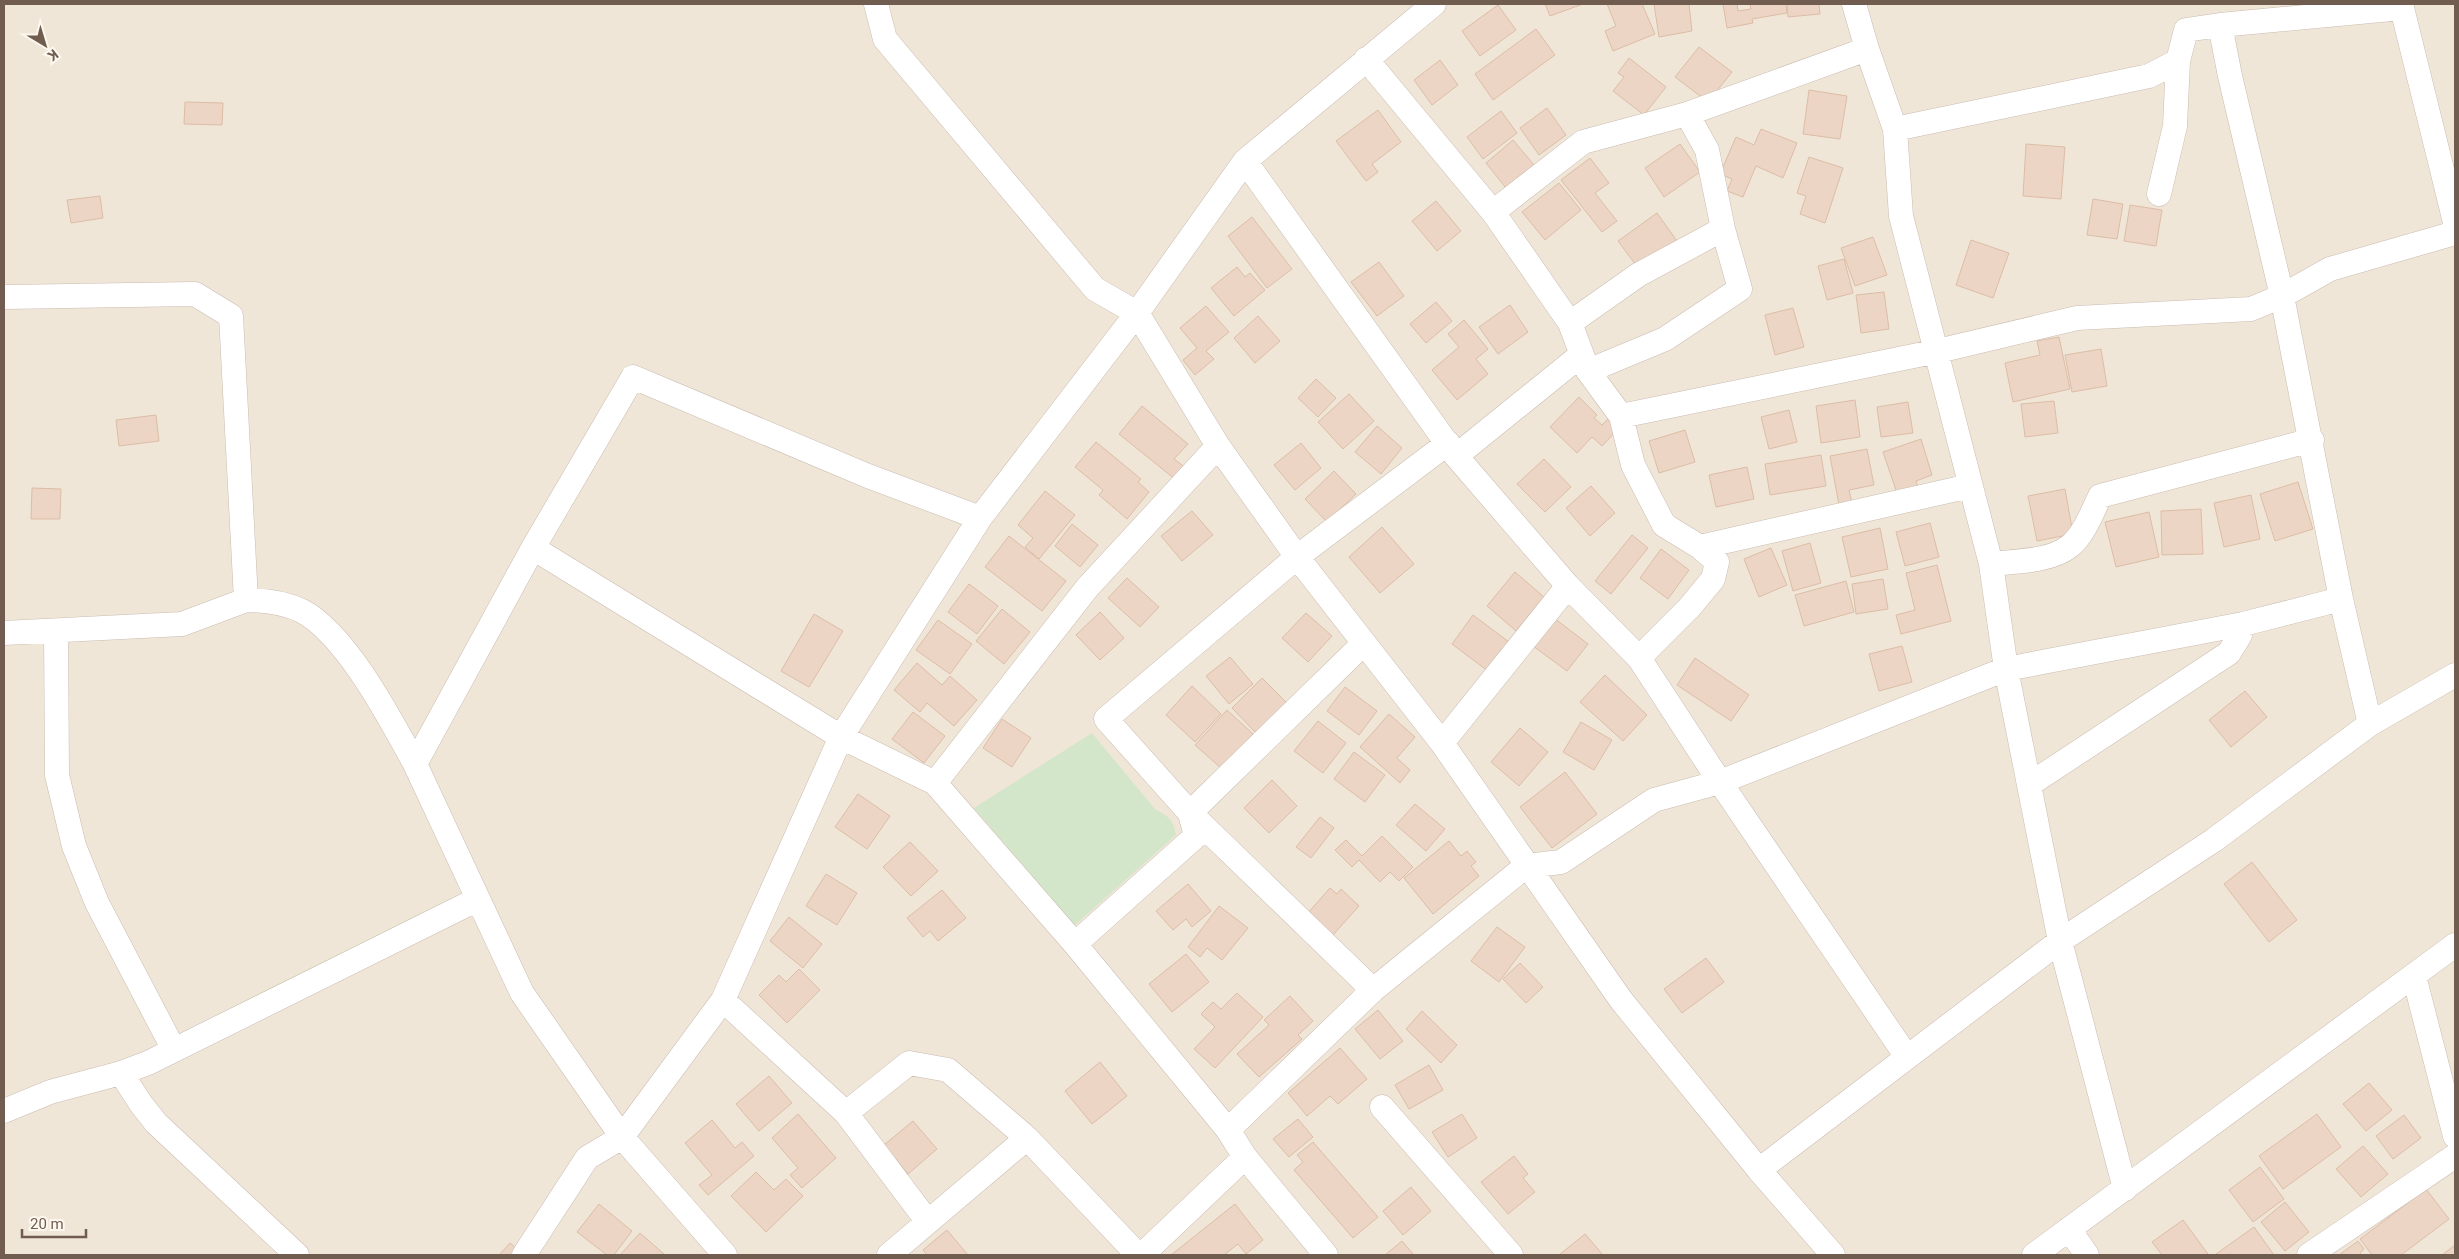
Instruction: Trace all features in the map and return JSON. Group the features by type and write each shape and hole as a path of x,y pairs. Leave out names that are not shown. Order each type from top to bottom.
{"street":[{"path":"876,4 885,39 1094,289 1137,313 1218,446 1297,557 1442,743 1621,1000 1759,1170 1833,1255"},
{"path":"524,1255 588,1158 622,1138 723,1000 841,737 980,518 1137,313 1245,161 1434,4"},
{"path":"1854,4 1867,49 1895,129 1901,216 1938,351 1970,486 1991,564 2006,669 2060,941 2125,1189"},
{"path":"2159,194 2174,126 2178,60 2186,30 2401,6 2455,222"},
{"path":"2220,25 2230,76 2282,296 2312,440 2341,599 2370,724"},
{"path":"1493,212 1583,142 1686,114 1867,49"},
{"path":"1366,59 1493,212 1570,323 1585,363 1621,416 1633,465 1664,525 1700,547 1717,562 1713,579 1689,608 1639,658"},
{"path":"1895,129 2149,76 2178,60"},
{"path":"1374,990 1190,813 1106,720 1297,557 1452,450 1585,363 1666,339 1740,289 1723,229 1707,150 1686,114"},
{"path":"1245,161 1452,450 1568,586 1639,658 1720,782 1908,1057"},
{"path":"1570,323 1638,275 1723,229"},
{"path":"1621,416 1938,351 2077,318 2250,309 2282,296 2330,269 2455,233"},
{"path":"4,297 195,294 232,316 246,600"},
{"path":"415,764 533,548 633,377 868,476 980,518"},
{"path":"1991,564 2048,556 2070,546 2086,525 2100,496 2312,440"},
{"path":"935,783 1088,588 1218,446"},
{"path":"1700,547 1970,486"},
{"path":"533,548 841,737 935,783 1075,944 1228,1130 1245,1157 1326,1255"},
{"path":"1442,743 1568,586"},
{"path":"1228,1130 1374,990 1526,866 1561,862 1654,800 1720,782 2006,669 2243,624 2341,599"},
{"path":"4,633 182,624 246,600 275,601 288,605 309,615 327,630 368,686 415,764 522,993 622,1138 726,1255"},
{"path":"2030,784 2229,653 2238,640 2243,624"},
{"path":"56,631 57,775 69,828 97,903 174,1050"},
{"path":"1190,813 1364,644"},
{"path":"1759,1170 2060,941 2214,840 2370,724 2455,676"},
{"path":"1075,944 1196,836 1190,813"},
{"path":"4,1111 72,1084 121,1073 174,1050 478,899"},
{"path":"2034,1255 2455,945"},
{"path":"2414,976 2455,1136"},
{"path":"723,1000 846,1113 928,1222"},
{"path":"846,1113 909,1063 948,1070 1026,1138 1140,1255 1245,1157"},
{"path":"121,1073 156,1123 297,1255"},
{"path":"1382,1107 1511,1255"},
{"path":"889,1255 1026,1138"},
{"path":"2309,1255 2455,1156"},
{"path":"2069,1229 2087,1255"}],"shaded area":[{"path":"4,4 2455,4 2455,1255 4,1255"}],"green space":[{"path":"1092,733 1155,809 1170,819 1176,835 1074,926 974,808"}],"building":[{"path":"1545,4 1583,4 1550,16"},
{"path":"1607,4 1642,4 1655,34 1613,51 1605,31 1616,26"},
{"path":"1654,4 1689,4 1692,31 1659,37"},
{"path":"1723,4 1737,4 1738,11 1751,9 1750,4 1786,4 1787,13 1752,19 1753,23 1727,28"},
{"path":"1787,4 1819,4 1820,14 1788,17"},
{"path":"1498,5 1516,30 1480,56 1462,31"},
{"path":"1536,29 1555,55 1493,100 1475,74"},
{"path":"1699,47 1732,72 1708,102 1675,77"},
{"path":"1629,58 1666,87 1644,115 1613,91 1624,77 1618,73"},
{"path":"1440,60 1458,85 1432,105 1414,80"},
{"path":"1809,90 1847,96 1840,139 1803,134"},
{"path":"185,102 223,103 222,125 184,124"},
{"path":"1547,108 1566,135 1539,155 1520,128"},
{"path":"1378,110 1401,142 1372,164 1378,172 1366,181 1336,141"},
{"path":"1501,111 1517,133 1483,159 1467,137"},
{"path":"1761,129 1797,143 1783,178 1756,166 1743,197 1727,191 1732,179 1720,174 1736,137 1754,145"},
{"path":"1513,140 1534,165 1506,188 1486,163"},
{"path":"1680,144 1700,172 1664,197 1645,168"},
{"path":"2026,144 2065,147 2061,199 2023,196"},
{"path":"1809,157 1843,168 1825,223 1800,214 1806,196 1797,193"},
{"path":"1590,158 1609,183 1595,193 1617,221 1602,232 1561,180"},
{"path":"1559,183 1581,210 1545,240 1522,212"},
{"path":"100,196 103,218 71,223 67,200"},
{"path":"2093,199 2123,204 2117,239 2087,235"},
{"path":"1436,201 1461,231 1437,251 1412,221"},
{"path":"2130,205 2162,210 2156,246 2124,241"},
{"path":"1657,213 1677,241 1639,269 1618,241"},
{"path":"1252,217 1292,269 1267,288 1228,236"},
{"path":"1873,237 1887,275 1855,286 1841,248"},
{"path":"1971,240 2009,253 1993,298 1956,285"},
{"path":"1844,259 1853,293 1827,300 1818,266"},
{"path":"1379,262 1404,296 1377,316 1351,282"},
{"path":"1237,267 1245,277 1250,273 1265,290 1234,316 1211,288"},
{"path":"1884,292 1889,329 1861,333 1856,295"},
{"path":"1436,302 1452,321 1426,343 1410,324"},
{"path":"1510,305 1528,332 1498,354 1479,327"},
{"path":"1206,306 1229,332 1206,351 1214,359 1195,375 1183,360 1197,348 1180,328"},
{"path":"1793,308 1804,347 1775,355 1765,315"},
{"path":"1258,316 1280,341 1255,363 1234,338"},
{"path":"1464,320 1488,349 1476,359 1488,374 1457,400 1432,370 1459,347 1448,334"},
{"path":"2059,337 2070,389 2013,402 2005,363 2040,355 2037,341"},
{"path":"2101,349 2107,386 2072,392 2065,355"},
{"path":"1316,379 1336,398 1318,417 1298,398"},
{"path":"1349,394 1374,421 1343,449 1318,422"},
{"path":"1579,397 1597,415 1594,418 1602,425 1610,417 1620,427 1602,446 1592,437 1577,453 1550,427"},
{"path":"1855,400 1860,437 1821,443 1816,406"},
{"path":"2054,401 2058,433 2025,437 2021,404"},
{"path":"1908,402 1913,433 1881,437 1877,407"},
{"path":"1142,406 1188,444 1174,459 1186,468 1176,480 1119,434"},
{"path":"1789,410 1797,442 1769,449 1761,417"},
{"path":"156,415 159,441 119,446 116,420"},
{"path":"1377,426 1402,448 1381,474 1355,452"},
{"path":"1685,430 1695,462 1659,473 1649,441"},
{"path":"1921,439 1932,475 1916,481 1919,490 1898,496 1883,452"},
{"path":"1096,442 1141,479 1138,482 1149,492 1127,519 1099,495 1103,490 1075,467"},
{"path":"1301,443 1321,468 1295,490 1274,465"},
{"path":"1867,449 1874,485 1849,490 1852,503 1839,505 1830,456"},
{"path":"1821,455 1826,486 1770,495 1765,464"},
{"path":"1544,459 1571,487 1545,512 1517,484"},
{"path":"1747,467 1754,499 1716,507 1709,475"},
{"path":"1334,471 1356,494 1327,522 1305,499"},
{"path":"2298,482 2313,529 2275,541 2260,494"},
{"path":"1591,486 1615,513 1590,536 1566,508"},
{"path":"32,488 61,489 60,519 31,519"},
{"path":"2065,489 2073,534 2037,541 2028,496"},
{"path":"1045,491 1075,515 1039,559 1025,547 1033,538 1018,525"},
{"path":"2251,495 2260,539 2224,547 2214,503"},
{"path":"2201,509 2203,554 2162,555 2161,511"},
{"path":"1192,511 1213,535 1182,561 1161,536"},
{"path":"2149,512 2159,557 2116,567 2105,522"},
{"path":"1930,523 1939,557 1905,566 1896,532"},
{"path":"1072,524 1098,545 1080,567 1055,546"},
{"path":"1382,527 1414,564 1380,593 1349,557"},
{"path":"1880,528 1888,569 1851,577 1842,537"},
{"path":"1632,535 1648,548 1611,594 1595,581"},
{"path":"1009,536 1066,581 1042,611 985,567"},
{"path":"1810,543 1821,583 1793,591 1782,551"},
{"path":"1771,548 1787,585 1759,597 1744,559"},
{"path":"1661,549 1689,570 1668,599 1640,578"},
{"path":"1937,565 1951,621 1901,634 1896,615 1915,610 1906,573"},
{"path":"1515,572 1544,597 1516,631 1487,606"},
{"path":"1127,578 1159,607 1140,627 1108,598"},
{"path":"1883,579 1888,609 1856,614 1852,584"},
{"path":"1846,581 1854,612 1804,626 1795,595"},
{"path":"969,584 998,606 977,634 948,612"},
{"path":"1002,609 1030,632 1004,664 976,641"},
{"path":"1100,612 1124,638 1100,660 1076,635"},
{"path":"1306,613 1332,636 1308,662 1282,638"},
{"path":"814,614 843,631 809,687 781,671"},
{"path":"1473,615 1509,642 1488,671 1452,644"},
{"path":"1554,618 1588,644 1567,671 1533,646"},
{"path":"938,620 972,644 950,674 916,650"},
{"path":"1902,646 1912,682 1879,691 1869,654"},
{"path":"1230,657 1253,684 1229,704 1206,676"},
{"path":"1695,658 1749,695 1731,721 1677,685"},
{"path":"917,663 942,685 950,676 977,700 954,726 927,703 920,712 894,690"},
{"path":"1605,675 1647,715 1623,741 1580,702"},
{"path":"1262,678 1289,705 1258,735 1232,708"},
{"path":"1192,686 1221,714 1195,742 1166,715"},
{"path":"1345,687 1377,711 1359,735 1327,711"},
{"path":"2245,691 2267,717 2231,747 2209,720"},
{"path":"1227,710 1253,734 1222,769 1195,745"},
{"path":"913,712 945,736 924,763 892,739"},
{"path":"1389,714 1415,737 1397,758 1410,770 1400,783 1360,747"},
{"path":"1002,719 1031,738 1012,767 983,748"},
{"path":"1318,721 1346,743 1323,773 1294,751"},
{"path":"1581,722 1612,740 1594,770 1563,752"},
{"path":"1520,728 1548,752 1519,786 1491,762"},
{"path":"1354,752 1385,775 1365,802 1334,779"},
{"path":"1565,772 1597,814 1552,848 1520,807"},
{"path":"1272,780 1297,806 1269,833 1244,808"},
{"path":"858,794 890,816 867,849 835,827"},
{"path":"1415,804 1445,829 1426,851 1396,825"},
{"path":"1320,817 1334,828 1311,858 1296,847"},
{"path":"1382,836 1413,867 1399,881 1390,872 1380,882 1359,860 1352,867 1335,850 1346,840 1362,856"},
{"path":"1449,841 1461,856 1467,851 1476,862 1471,866 1479,876 1433,914 1404,878"},
{"path":"910,842 938,871 911,896 883,867"},
{"path":"2252,862 2297,920 2269,942 2224,884"},
{"path":"826,874 857,893 837,925 806,906"},
{"path":"1188,884 1211,911 1192,927 1186,919 1173,930 1156,911"},
{"path":"1330,888 1337,894 1341,889 1359,906 1332,936 1307,914"},
{"path":"942,890 966,918 938,941 930,931 923,937 907,918"},
{"path":"1219,906 1248,928 1222,960 1207,948 1200,957 1188,947"},
{"path":"789,917 822,944 803,968 770,941"},
{"path":"1497,927 1525,947 1499,982 1471,961"},
{"path":"1186,954 1209,982 1172,1012 1149,984"},
{"path":"1706,958 1724,982 1682,1013 1664,989"},
{"path":"1520,963 1543,987 1526,1003 1503,979"},
{"path":"799,969 820,990 787,1023 759,995 779,975 786,982"},
{"path":"1237,993 1263,1017 1215,1068 1194,1049 1215,1027 1201,1014 1213,1002 1221,1009"},
{"path":"1290,996 1313,1021 1298,1035 1302,1039 1259,1077 1237,1054 1269,1025 1264,1020"},
{"path":"1378,1010 1403,1041 1380,1059 1355,1029"},
{"path":"1422,1011 1457,1045 1441,1063 1406,1029"},
{"path":"1340,1048 1367,1079 1338,1104 1330,1096 1307,1116 1288,1093"},
{"path":"1100,1062 1127,1096 1092,1124 1065,1091"},
{"path":"1429,1065 1443,1090 1409,1109 1395,1085"},
{"path":"769,1076 792,1103 759,1131 736,1104"},
{"path":"2369,1083 2392,1110 2366,1131 2343,1104"},
{"path":"798,1114 836,1158 802,1188 790,1175 798,1168 772,1138"},
{"path":"1462,1114 1477,1138 1448,1157 1432,1132"},
{"path":"2317,1114 2341,1147 2283,1189 2259,1156"},
{"path":"2404,1115 2421,1138 2393,1159 2376,1136"},
{"path":"1298,1119 1313,1137 1289,1157 1273,1139"},
{"path":"712,1120 735,1148 742,1142 754,1156 708,1195 699,1185 712,1175 685,1143"},
{"path":"913,1121 937,1149 908,1174 884,1145"},
{"path":"1313,1142 1378,1217 1353,1238 1294,1170 1303,1162 1297,1155"},
{"path":"2363,1146 2388,1174 2361,1197 2336,1169"},
{"path":"1514,1156 1528,1174 1523,1178 1535,1192 1508,1214 1481,1182"},
{"path":"2260,1167 2284,1199 2253,1222 2229,1190"},
{"path":"756,1172 774,1190 786,1179 803,1196 766,1232 731,1196"},
{"path":"1411,1187 1431,1211 1403,1235 1383,1211"},
{"path":"2426,1189 2449,1219 2401,1255 2372,1255 2360,1239"},
{"path":"2285,1202 2309,1232 2285,1251 2261,1222"},
{"path":"599,1204 632,1231 614,1255 607,1255 577,1232"},
{"path":"1235,1204 1263,1240 1246,1254 1238,1244 1224,1255 1171,1255"},
{"path":"2183,1220 2208,1254 2162,1255 2152,1242"},
{"path":"2254,1227 2274,1255 2216,1254"},
{"path":"947,1230 968,1255 927,1255 923,1250"},
{"path":"640,1233 664,1254 620,1255"},
{"path":"1585,1234 1603,1255 1559,1255"},
{"path":"1402,1241 1414,1255 1385,1255"},
{"path":"2358,1241 2364,1249 2360,1253 2361,1255 2339,1255"},
{"path":"510,1243 522,1253 520,1255 499,1255"},
{"path":"2455,1245 2455,1255 2442,1255"}]}
